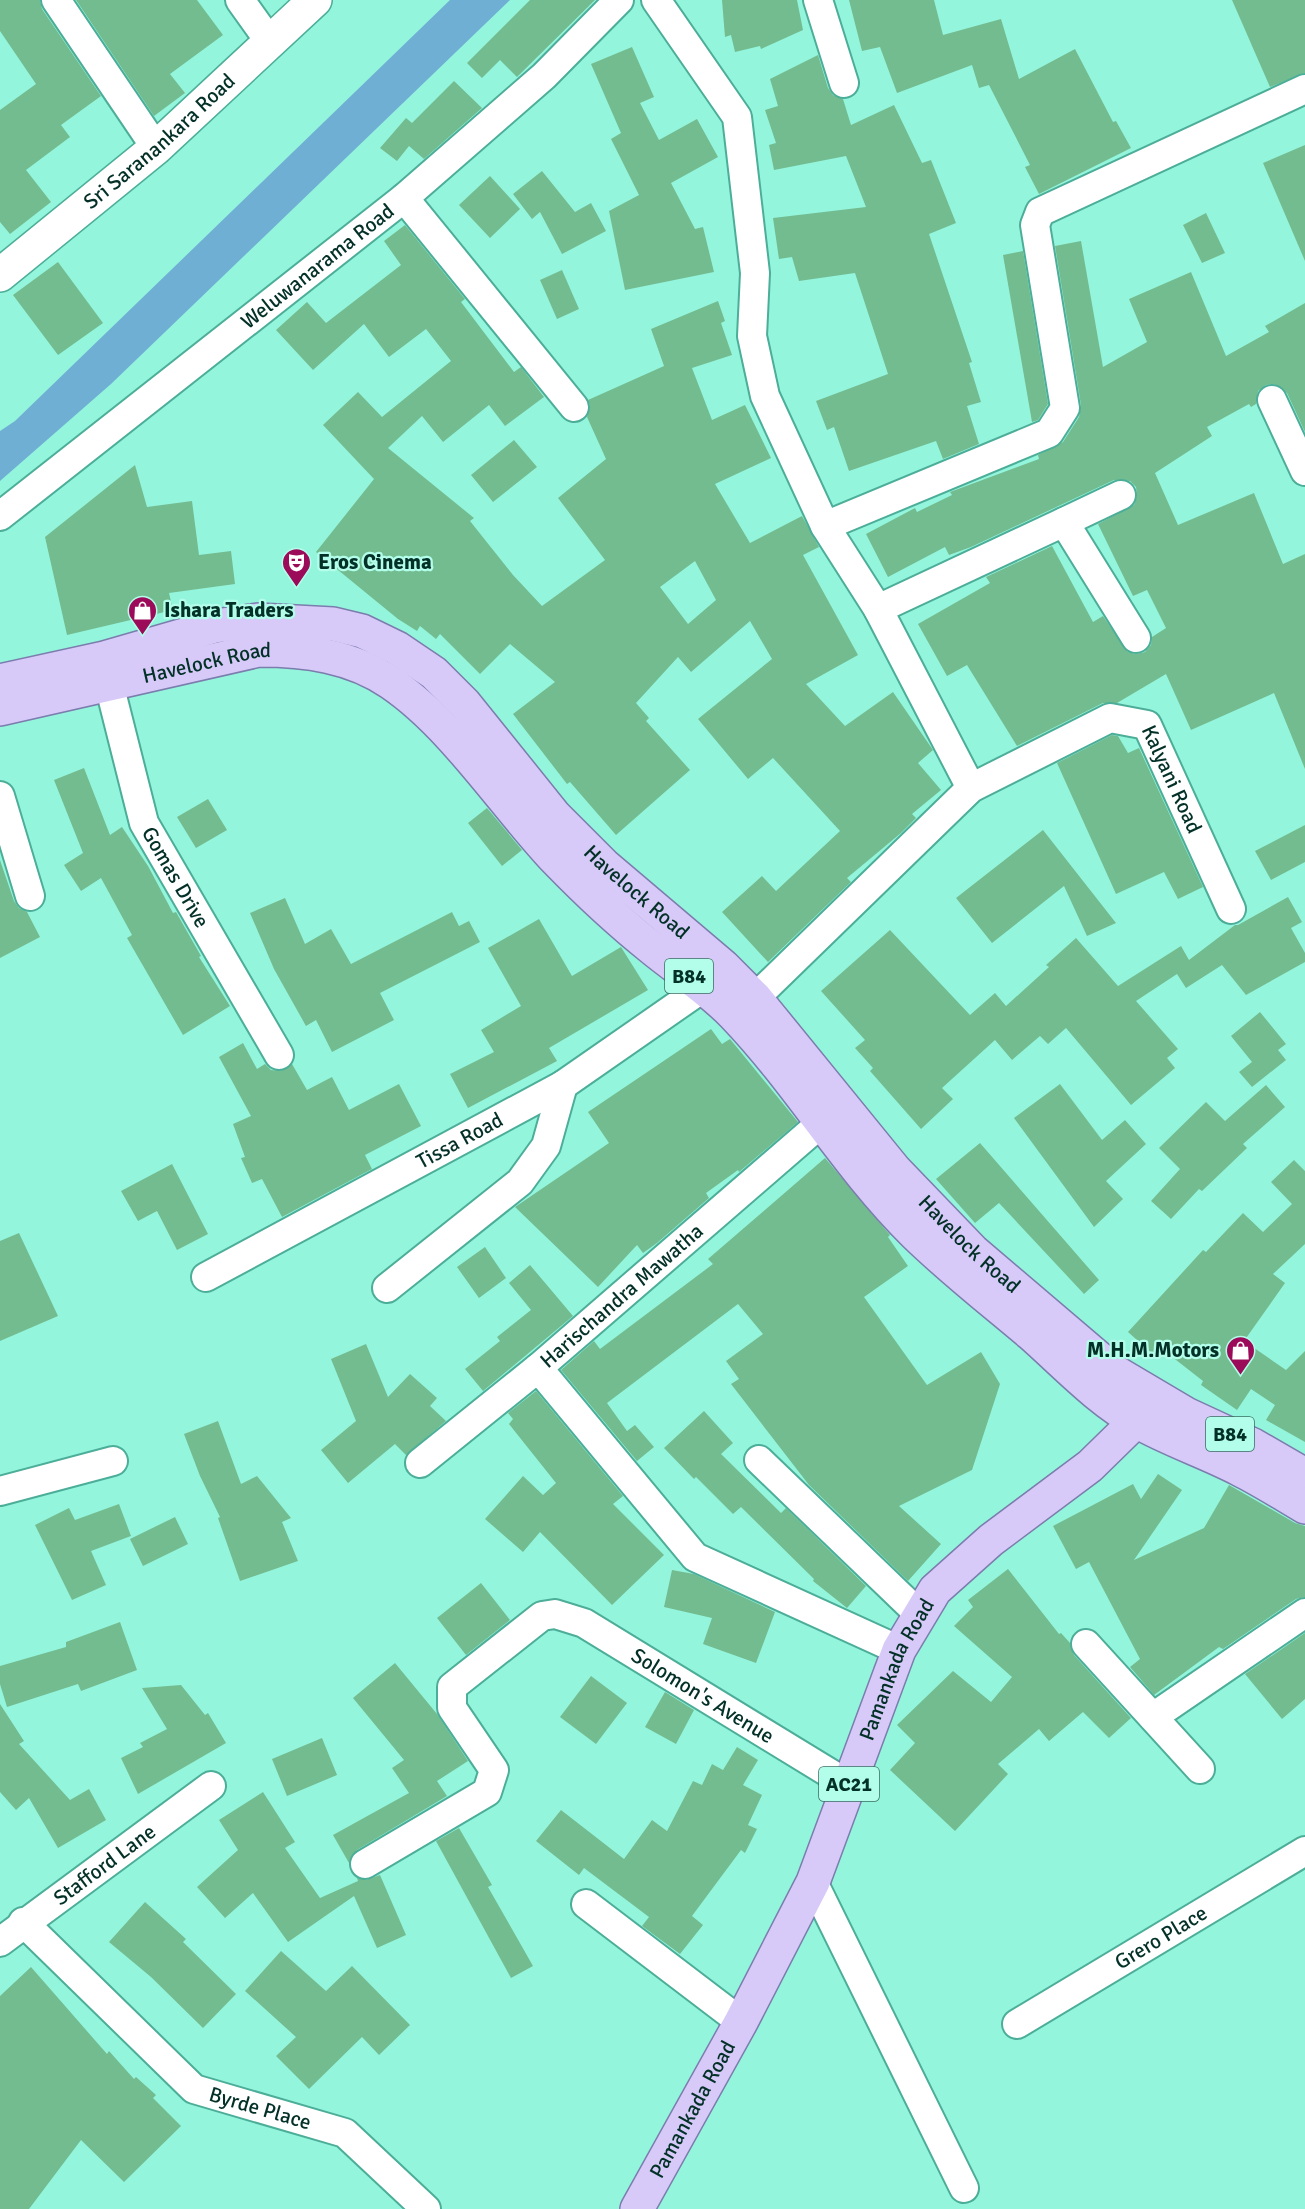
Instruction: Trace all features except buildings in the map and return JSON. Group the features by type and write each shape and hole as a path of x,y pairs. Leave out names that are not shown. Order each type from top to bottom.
{"main road":[{"name":"Sri Saranankara Road","path":"0,275 156,147 315,0"},
{"name":"Havelock Road","path":"0,681 104,658 225,625 258,620 333,624 362,631 397,648 434,673 465,704 555,816 603,865 723,966 755,998 895,1170 973,1251 1115,1372 1145,1409 1240,1469 1305,1506"},
{"name":"Havelock Road","path":"0,709 259,650 300,650 329,656 360,667 388,681 411,698 445,731 555,859 602,907 704,987 734,1016 855,1169 915,1233 1099,1394 1145,1409 1305,1474"},
{"name":"Pamankada Road","path":"637,2209 741,2022 813,1882 899,1650 935,1590 991,1540 1090,1466 1145,1409"}],"street":[{"path":"56,0 156,147"},
{"path":"240,0 270,42"},
{"name":"Weluwanarama Road","path":"0,516 404,198 544,76 619,0"},
{"path":"656,0 737,117 755,273 752,336 765,396 825,526 878,609 971,788 755,998"},
{"path":"818,0 844,83"},
{"path":"825,526 1049,433 1065,408 1035,225 1040,212 1305,89"},
{"path":"404,198 574,407"},
{"path":"1272,400 1305,471"},
{"path":"878,609 1121,495"},
{"path":"1064,522 1136,638"},
{"name":"Gomas Drive","path":"109,684 144,823 279,1055"},
{"name":"Kalyani Road","path":"971,788 1110,718 1147,725 1231,909"},
{"path":"0,796 30,896"},
{"name":"Tissa Road","path":"206,1277 563,1085 704,987"},
{"path":"387,1288 520,1182 546,1146 563,1085"},
{"name":"Harischandra Mawatha","path":"420,1463 538,1368 820,1124"},
{"path":"538,1368 695,1557 899,1650"},
{"path":"759,1460 920,1615"},
{"path":"0,1491 113,1461"},
{"path":"1153,1717 1305,1613"},
{"name":"Solomon's Avenue","path":"365,1864 487,1792 494,1770 452,1708 452,1687 542,1616 555,1614 584,1623 849,1785"},
{"path":"1086,1644 1200,1770"},
{"name":"Stafford Lane","path":"0,1942 23,1922 211,1786"},
{"name":"Grero Place","path":"1017,2024 1305,1851"},
{"path":"813,1882 964,2188"},
{"path":"586,1904 741,2022"},
{"name":"Byrde Place","path":"23,1922 194,2089 345,2133 426,2209"}],"water":[{"path":"450,0 510,0 111,384 0,481 0,431 15,421"}],"place":[{"name":"Eros Cinema","path":"297,588"},
{"name":"Ishara Traders","path":"143,636"},
{"name":"M.H.M.Motors","path":"1240,1376"}]}
